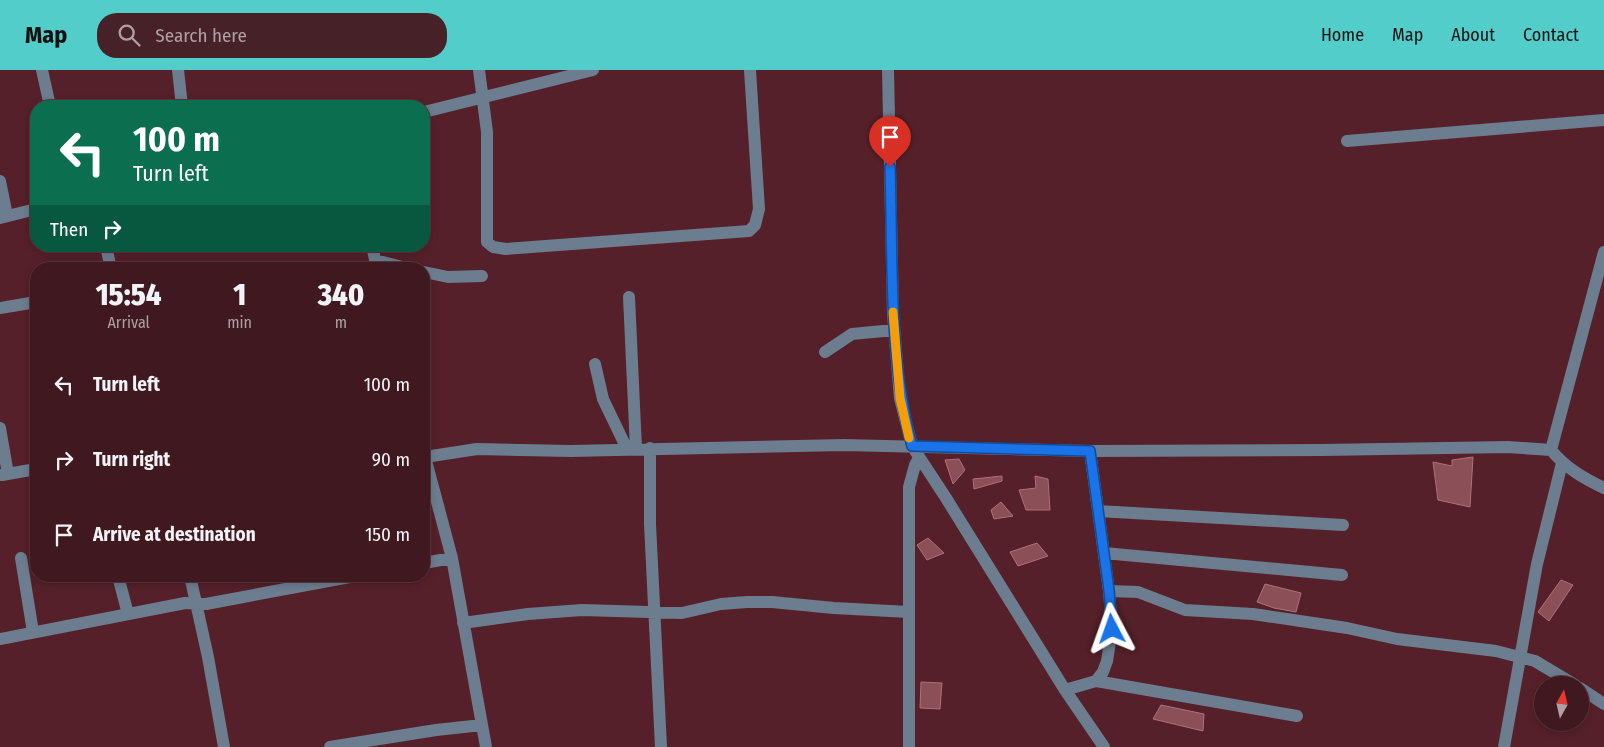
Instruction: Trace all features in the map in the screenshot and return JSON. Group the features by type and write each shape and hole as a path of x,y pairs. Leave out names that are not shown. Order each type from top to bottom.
{"street":[{"path":"42,70 49,100"},
{"path":"178,70 181,100"},
{"path":"479,70 484,97 487,132 487,242 492,247 506,249 749,231 755,225 759,208 750,70"},
{"path":"430,110 593,70"},
{"path":"888,70 894,330 900,398 912,446 1065,690 1104,747"},
{"path":"1347,141 1604,120"},
{"path":"0,181 4,217 30,210"},
{"path":"1551,450 1604,252"},
{"path":"430,273 448,277 482,276"},
{"path":"629,297 631,449"},
{"path":"0,308 30,303"},
{"path":"825,352 852,334 894,330"},
{"path":"595,364 603,399 631,449"},
{"path":"0,428 4,475 30,470"},
{"path":"430,449 562,451 650,448 912,446 1090,451 1312,450 1508,446 1551,450 1562,463 1584,478 1604,488"},
{"path":"650,448 650,524 661,747"},
{"path":"1090,451 1109,590 1112,629 1103,672 1096,681"},
{"path":"910,747 909,487 914,464 919,458"},
{"path":"1504,747 1537,564 1562,463"},
{"path":"430,472 452,558 486,747"},
{"path":"1098,511 1343,524"},
{"path":"1104,553 1342,575"},
{"path":"22,558 33,632"},
{"path":"430,563 452,558"},
{"path":"120,582 128,614"},
{"path":"191,582 208,657 224,747"},
{"path":"0,639 186,602 206,604 323,582"},
{"path":"1109,590 1138,592 1185,610 1253,614 1346,628 1397,639 1496,651 1535,661 1562,676"},
{"path":"463,623 537,613 582,610 682,613 721,604 772,602 909,612"},
{"path":"1065,690 1096,681 1297,716"},
{"path":"1589,694 1604,704"},
{"path":"330,747 426,731 482,725"}],"building":[{"path":"1473,457 1470,507 1438,500 1433,462 1452,466 1452,460"},
{"path":"959,459 965,470 953,484 945,460"},
{"path":"1002,476 1002,481 974,489 973,479"},
{"path":"1035,476 1048,479 1050,510 1026,510 1019,490 1036,488"},
{"path":"1001,502 1013,516 994,519 991,510"},
{"path":"928,538 944,553 927,560 917,545"},
{"path":"1037,543 1048,556 1018,566 1010,552"},
{"path":"1561,580 1573,585 1549,621 1538,612"},
{"path":"1265,584 1301,593 1296,612 1274,608 1257,602"},
{"path":"921,682 942,683 940,709 920,708"},
{"path":"1161,705 1204,714 1203,731 1153,719"}],"slow traffic":[{"path":"893,312 900,398 909,438"}],"route":[{"path":"890,167 895,344 900,398 912,446 1090,451 1109,590 1112,629"}]}
